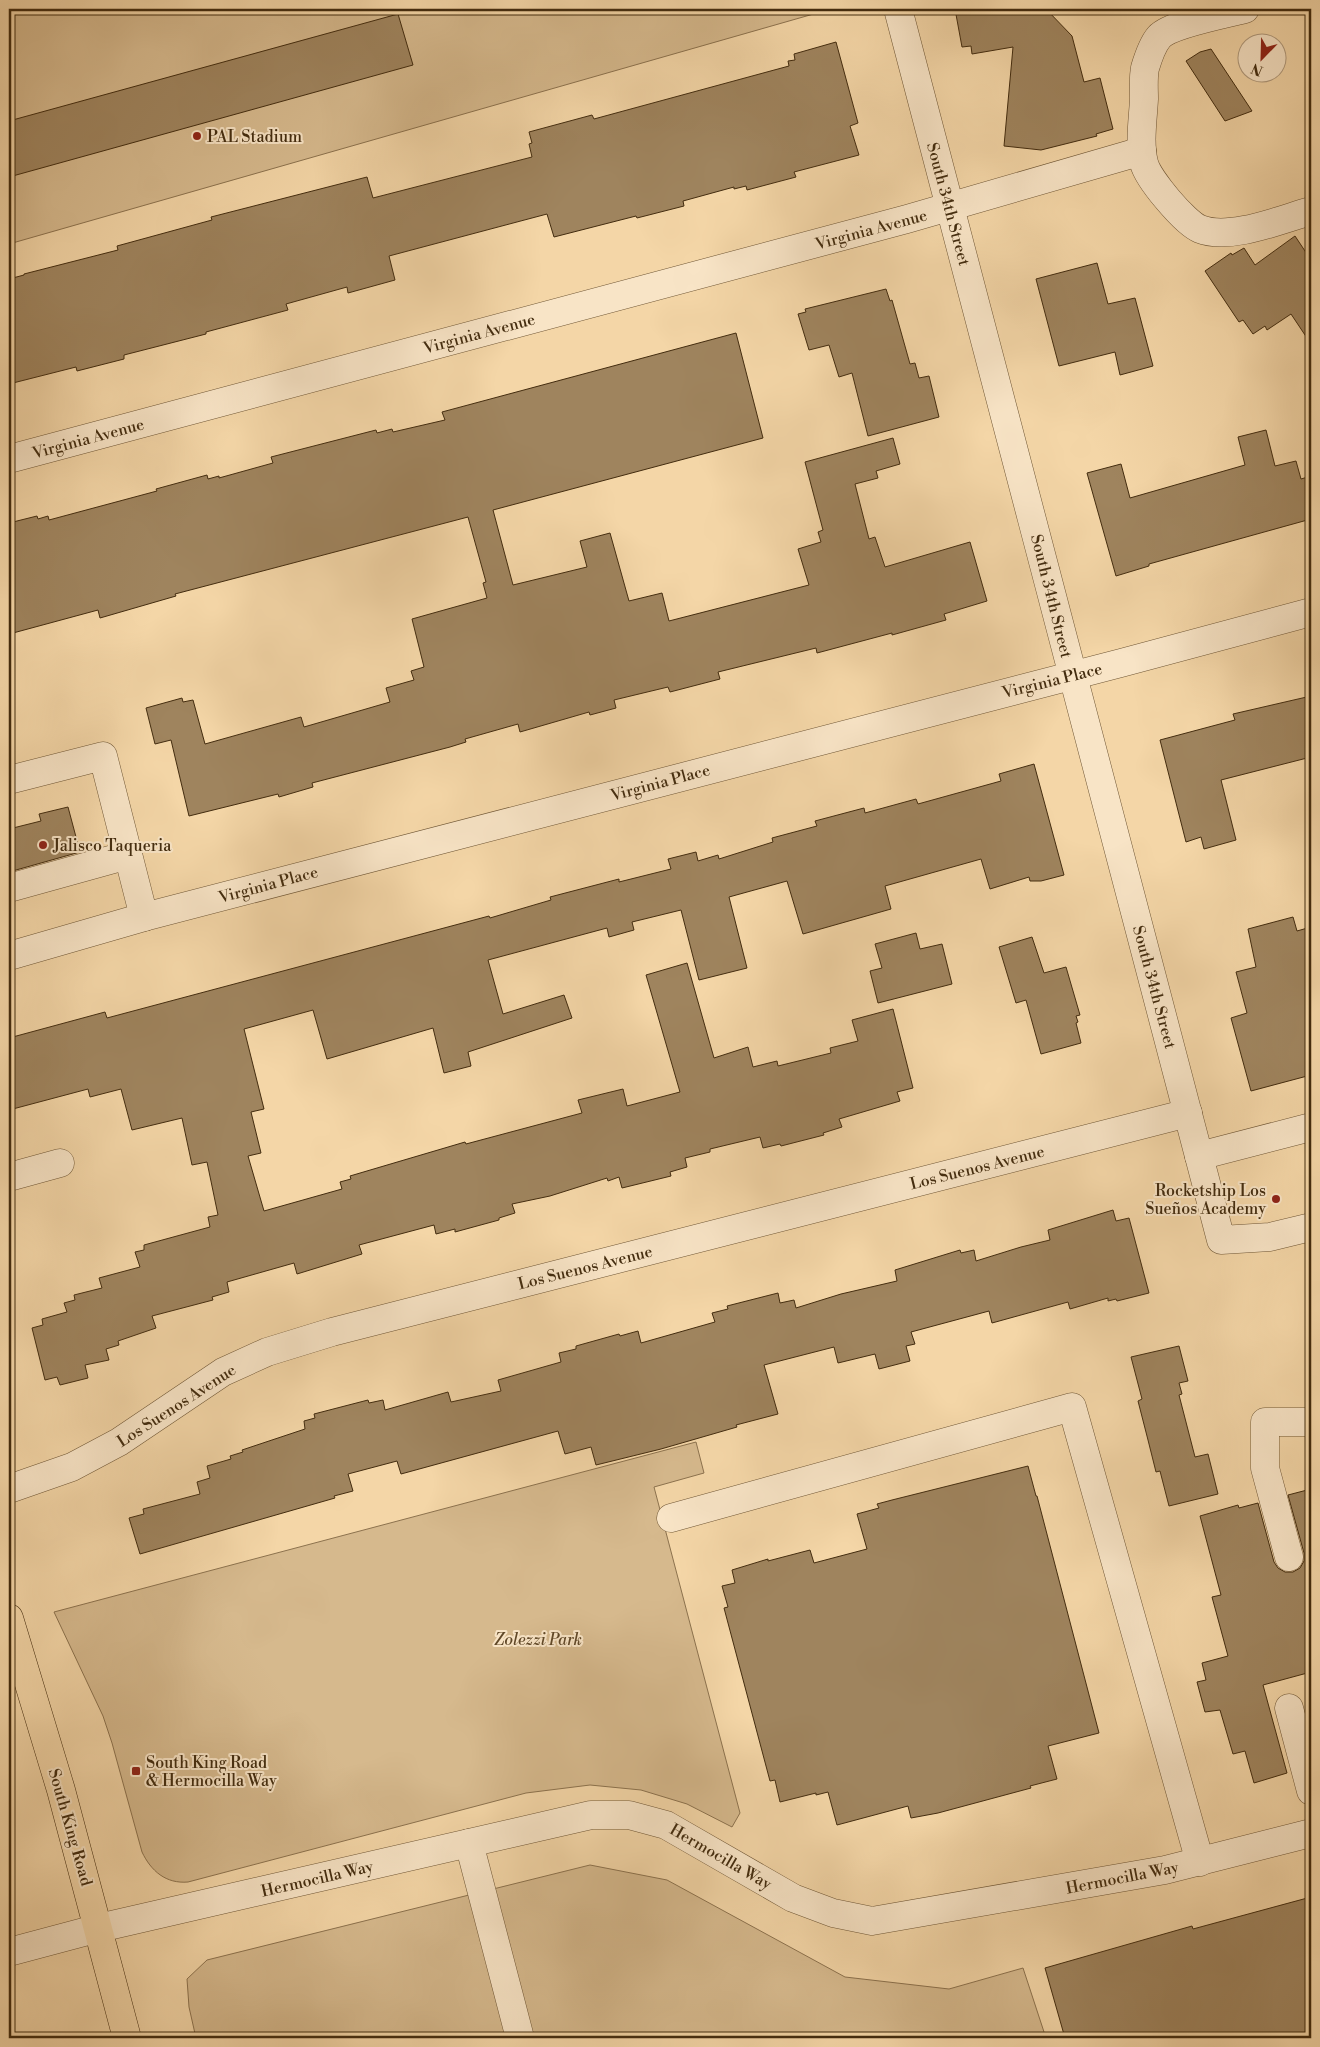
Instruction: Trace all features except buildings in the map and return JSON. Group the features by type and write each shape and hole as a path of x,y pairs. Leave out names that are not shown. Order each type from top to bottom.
{"main road":[{"name":"South King Road","path":"9,1618 61,1790 127,2038"}],"street":[{"name":"South 34th Street","path":"898,9 1071,675 1221,1240 1270,1237 1311,1227"},
{"path":"1245,9 1177,26 1159,37 1150,52 1145,70 1142,151 1145,165 1152,178 1189,223 1201,230 1219,232 1238,231 1311,211"},
{"name":"Virginia Avenue","path":"9,459 950,207 1142,151"},
{"name":"Virginia Place","path":"9,956 144,917 1311,612"},
{"path":"9,780 103,756 144,917"},
{"path":"9,888 128,856"},
{"name":"Los Suenos Avenue","path":"9,1489 80,1463 119,1442 223,1372 267,1352 332,1332 1188,1113"},
{"path":"1199,1156 1311,1126"},
{"path":"9,1177 60,1163"},
{"path":"671,1518 1072,1407 1200,1862"},
{"path":"1289,1557 1265,1468 1265,1422 1311,1422"},
{"path":"1289,1708 1311,1791"},
{"name":"Hermocilla Way","path":"9,1952 99,1928 590,1814 629,1815 666,1825 793,1898 834,1913 872,1921 1165,1870 1311,1834"},
{"path":"469,1843 520,2038"}],"green space":[{"name":"PAL Stadium","path":"9,9 831,9 9,244"},
{"name":"Zolezzi Park","path":"696,1442 704,1473 654,1487 740,1813 732,1827 687,1804 641,1790 590,1785 526,1793 188,1882 173,1881 166,1878 150,1865 142,1852 103,1716 54,1612"},
{"path":"590,1865 667,1880 845,1977 949,1989 1023,1968 1046,2038 196,2038 189,2007 187,1979 207,1960"}],"place":[{"name":"PAL Stadium","path":"197,136"},
{"name":"Jalisco Taqueria","path":"43,845"},
{"name":"Rocketship Los Sueños Academy","path":"1276,1199"},
{"name":"South King Road & Hermocilla Way","path":"136,1771"}]}
